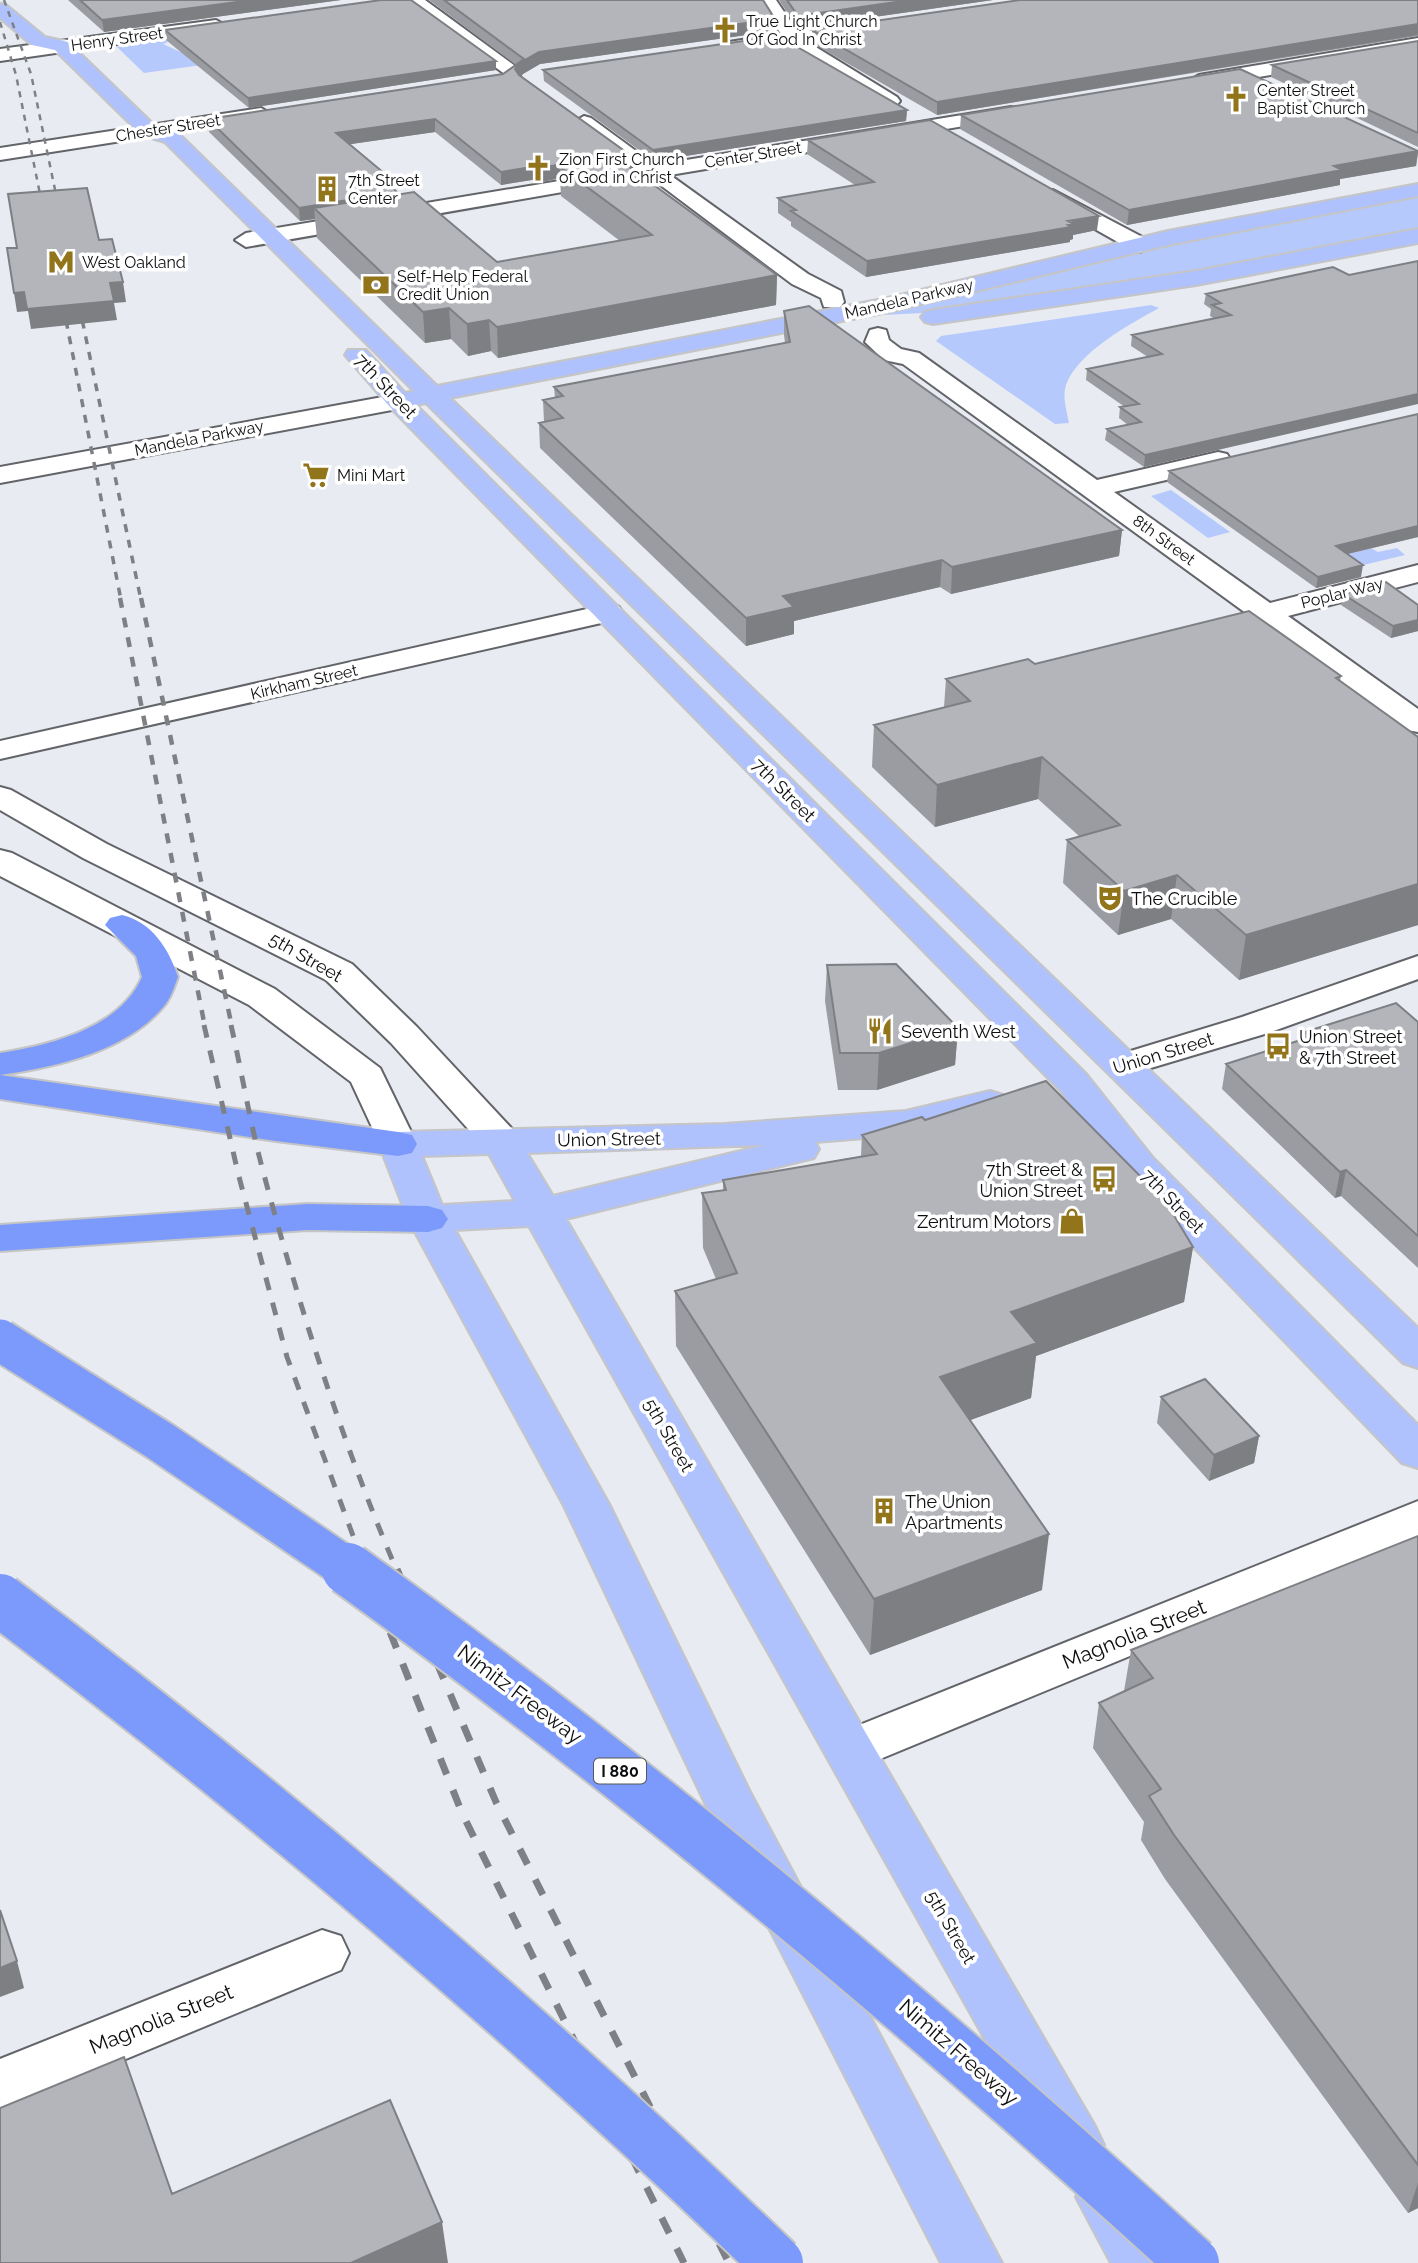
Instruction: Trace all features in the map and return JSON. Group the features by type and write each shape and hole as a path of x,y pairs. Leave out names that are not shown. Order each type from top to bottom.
{"highway":[{"path":"0,1064 29,1061 79,1047 121,1025 149,1001 159,980 158,961 145,942 122,925"},
{"path":"0,1087 263,1128 398,1144"},
{"path":"0,1238 307,1217 428,1219"},
{"name":"Nimitz Freeway","path":"0,1340 251,1500 564,1726 723,1852 904,2004 1193,2263"},
{"path":"0,1600 223,1770 393,1910 635,2127 778,2263"}],"main road":[{"name":"7th Street","path":"0,9 40,41 61,46 149,131 172,138 436,399 1418,1353"},
{"name":"7th Street","path":"54,23 67,37 61,46"},
{"name":"7th Street","path":"149,131 149,141 192,185"},
{"name":"Mandela Parkway","path":"436,399 840,308 1418,190"},
{"path":"211,204 271,266"},
{"name":"Mandela Parkway","path":"399,401 436,399 485,403 1418,236"},
{"name":"7th Street","path":"339,335 399,401 1073,1082 1139,1167 1418,1452"},
{"name":"Union Street","path":"428,1219 541,1212 1073,1082 1124,1065"},
{"name":"Union Street","path":"398,1144 724,1136 904,1124"},
{"name":"5th Street","path":"501,1141 1143,2263"},
{"path":"398,1144 428,1219 586,1504 731,1805 972,2263"}],"street":[{"path":"413,0 514,76"},
{"path":"767,0 791,38 802,49 956,139"},
{"name":"Henry Street","path":"0,55 235,22"},
{"path":"711,49 886,24"},
{"path":"1181,84 1413,48"},
{"path":"1243,74 1268,86"},
{"name":"8th Street","path":"567,110 800,279 797,285 840,308 874,332 877,342 893,355 910,358 1418,723"},
{"name":"Center Street","path":"246,240 1025,110"},
{"name":"Chester Street","path":"0,154 280,111"},
{"path":"1038,187 1140,245"},
{"name":"Mandela Parkway","path":"0,475 399,401"},
{"path":"1092,488 1246,454"},
{"name":"Poplar Way","path":"1265,613 1418,573"},
{"name":"Kirkham Street","path":"0,750 609,613"},
{"name":"5th Street","path":"0,797 95,850 339,972 404,1035 501,1141"},
{"path":"0,860 10,868 262,997 367,1076 398,1144"},
{"name":"Union Street","path":"1124,1065 1255,1025 1418,967"},
{"name":"Magnolia Street","path":"850,1750 1418,1518"},
{"name":"Magnolia Street","path":"0,2085 322,1953"}],"shaded area":[{"path":"165,39 168,42 163,44 185,54 238,60 144,73 117,47"},
{"path":"1418,196 1418,230 1189,274 922,313 884,315 1162,246"},
{"path":"1151,305 1159,308 1106,340 1072,373 1064,394 1069,423 1055,424 936,341 941,336"},
{"path":"1171,490 1230,532 1208,538 1151,496"},
{"path":"1371,548 1378,552 1397,548 1405,555 1355,567 1349,553"}],"building":[{"path":"80,0 252,0 102,20"},
{"path":"381,0 411,0 496,61 248,98 165,30"},
{"path":"444,0 763,0 775,19 539,52 518,64 515,69 519,75 626,152 541,168 538,166 501,172 435,119 336,133 384,173 377,174 397,192 299,208 208,119 503,74 524,59"},
{"path":"787,0 910,0 798,16"},
{"path":"1020,0 1418,0 1418,24 937,102 812,30"},
{"path":"785,35 794,45 907,110 653,150 543,70"},
{"path":"1418,41 1418,133 1272,65"},
{"path":"1240,69 1418,151 1334,166 1342,170 1129,210 961,115"},
{"path":"930,120 1099,216 1068,221 1074,224 1068,225 1071,227 867,261 791,211 796,210 778,198 874,182 808,140"},
{"path":"617,158 777,275 497,327 489,320 467,324 449,308 423,312 314,208 414,192 497,262 652,235 560,167"},
{"path":"87,188 99,240 112,239 123,282 110,283 114,301 27,309 24,292 14,293 7,248 17,248 8,194"},
{"path":"1418,261 1418,394 1145,455 1107,429 1141,422 1120,407 1139,404 1087,369 1162,354 1132,335 1231,315 1212,305 1221,303 1206,294 1333,267 1349,275"},
{"path":"809,306 1122,530 952,567 942,560 783,596 794,607 746,618 539,423 563,418 543,400 563,396 554,387 790,342 784,311"},
{"path":"1418,414 1418,526 1336,546 1363,565 1318,577 1169,471"},
{"path":"1386,582 1418,605 1418,620 1393,626 1343,594"},
{"path":"1249,611 1341,676 1336,678 1418,737 1418,884 1246,935 1177,875 1124,891 1067,840 1120,825 1042,757 937,785 874,725 970,701 946,679 1028,659 1035,664"},
{"path":"896,964 958,1028 879,1053 840,1053 827,965"},
{"path":"1396,1003 1418,1022 1418,1236 1346,1170 1340,1172 1226,1064 1310,1037 1305,1032"},
{"path":"1046,1081 1166,1202 1193,1247 1011,1312 1037,1343 940,1377 1049,1534 874,1599 675,1291 737,1273 702,1193 726,1190 723,1180 877,1154 862,1135 922,1117 925,1120"},
{"path":"1205,1379 1259,1436 1214,1455 1161,1397"},
{"path":"1418,1536 1418,2165 1174,1835 1149,1796 1161,1789 1099,1703 1153,1678 1131,1650"},
{"path":"0,1910 17,1961 0,1968"},
{"path":"124,2057 172,2194 390,2100 442,2222 351,2263 0,2263 0,2108"}],"railway":[{"path":"4,0 31,74 59,209"},
{"path":"0,22 16,75 43,209"},
{"path":"63,305 121,600"},
{"path":"79,305 141,600"},
{"path":"120,598 205,1027"},
{"path":"141,598 232,1027"},
{"path":"204,1025 238,1173 287,1357 366,1571"},
{"path":"231,1025 258,1153 307,1323 358,1473 397,1571"},
{"path":"365,1569 462,1813 684,2263"},
{"path":"397,1569 496,1802 729,2263"}],"place":[{"name":"True Light Church Of God In Christ","path":"725,30"},
{"name":"Center Street Baptist Church","path":"1236,99"},
{"name":"Zion First Church of God in Christ","path":"538,168"},
{"name":"7th Street Center","path":"327,189"},
{"name":"West Oakland","path":"61,262"},
{"name":"Self-Help Federal Credit Union","path":"376,285"},
{"name":"Mini Mart","path":"316,475"},
{"name":"The Crucible","path":"1110,898"},
{"name":"Seventh West","path":"880,1031"},
{"name":"Union Street & 7th Street","path":"1278,1046"},
{"name":"7th Street & Union Street","path":"1104,1179"},
{"name":"Zentrum Motors","path":"1072,1221"},
{"name":"The Union Apartments","path":"884,1511"}]}
